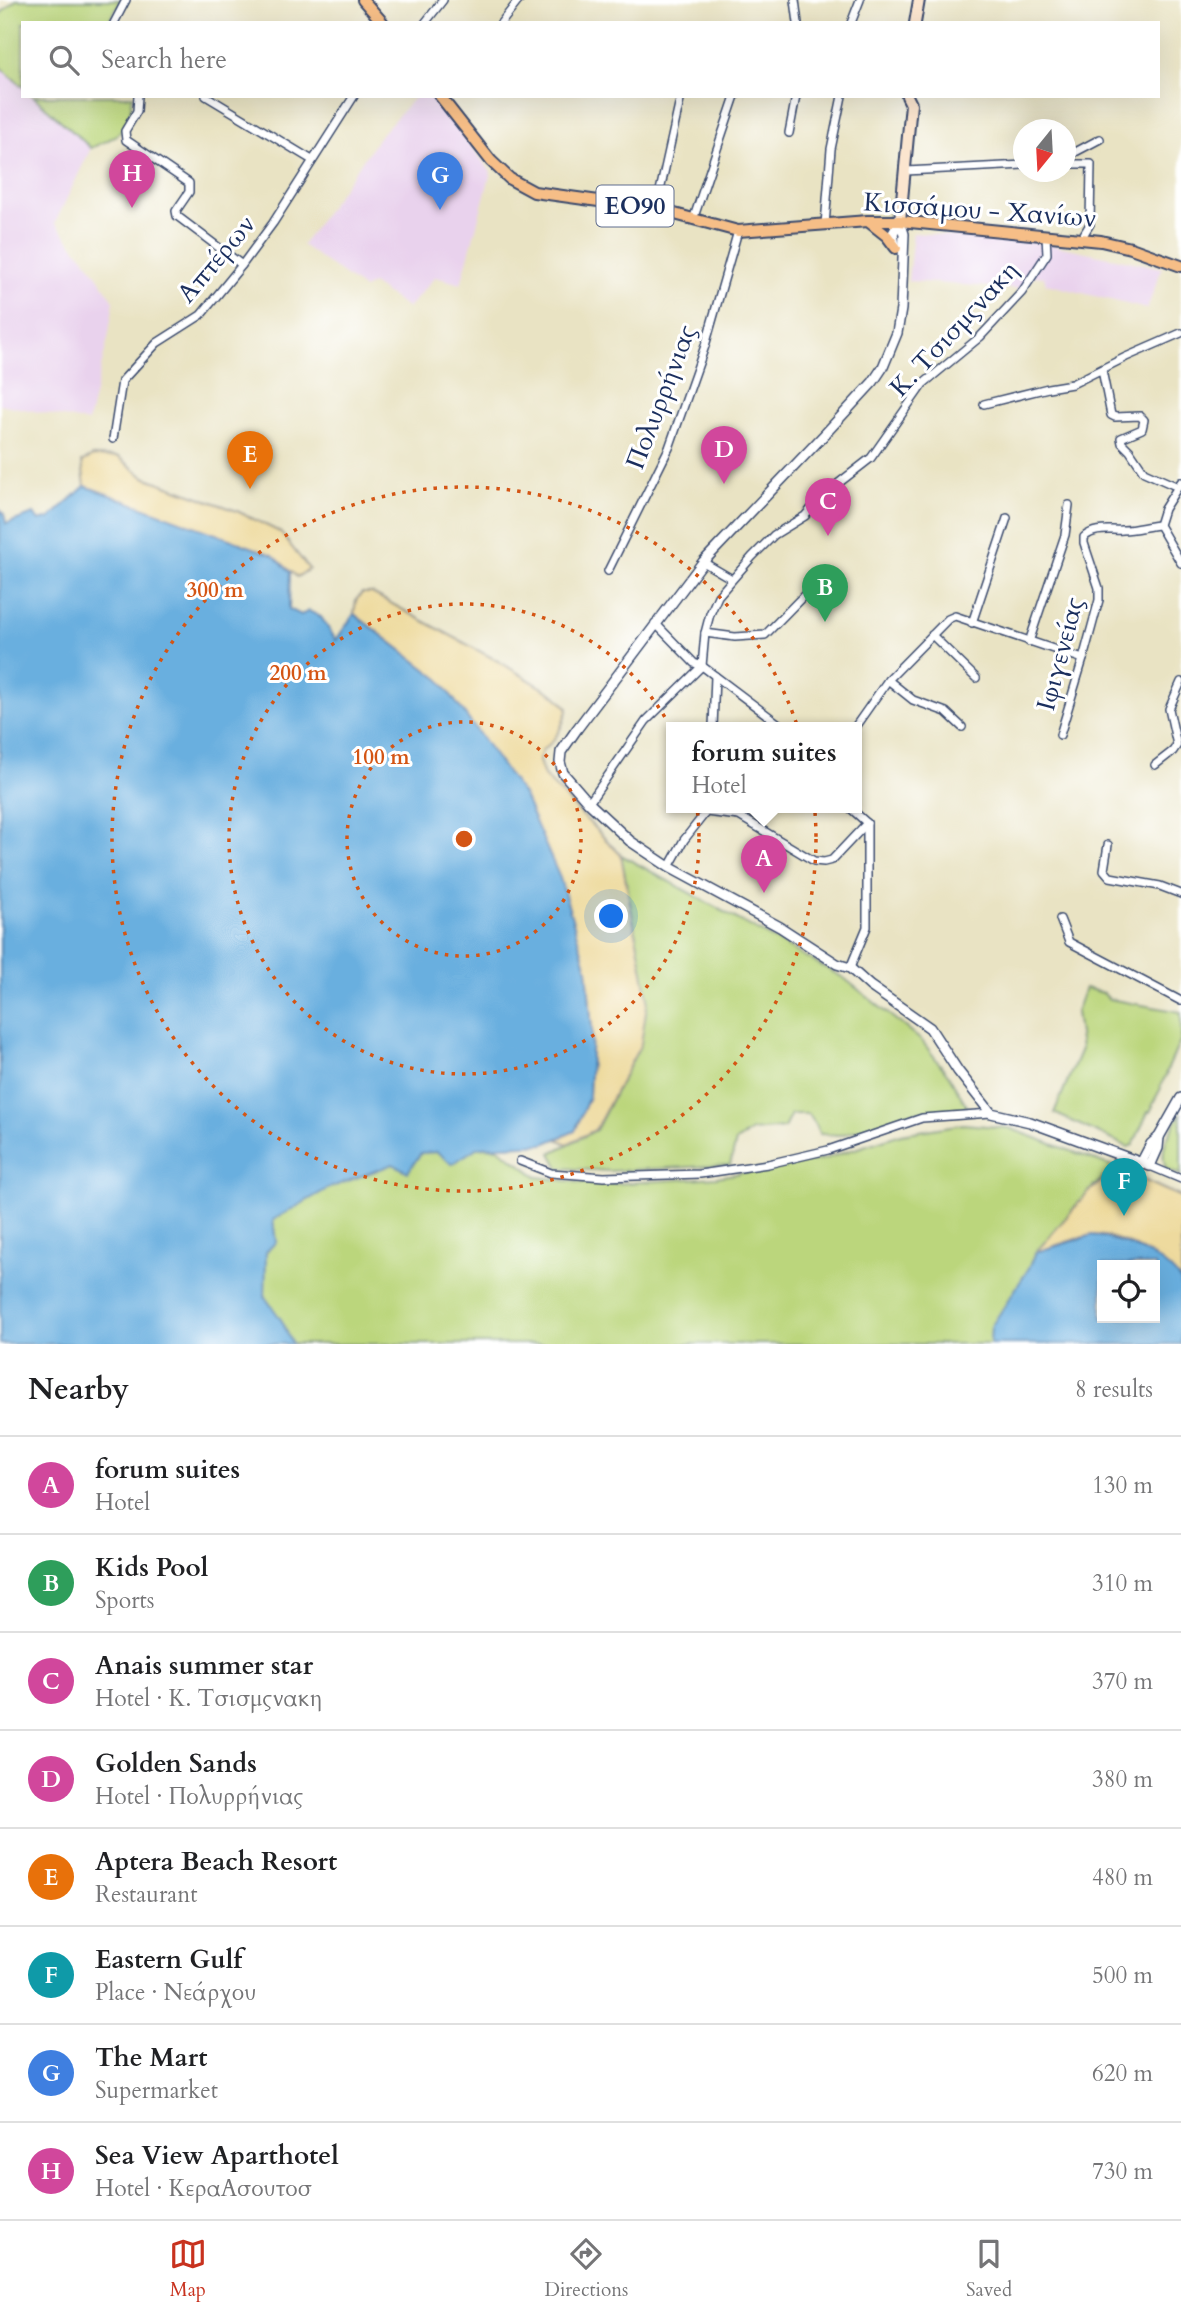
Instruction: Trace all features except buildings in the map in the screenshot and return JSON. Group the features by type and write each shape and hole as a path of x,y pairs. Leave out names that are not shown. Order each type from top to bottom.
{"main road":[{"path":"363,0 381,21"},
{"path":"915,21 919,0"},
{"name":"Κισσάμου - Χανίων","path":"441,98 491,160 510,179 534,192 656,209 738,231 900,221 1101,241 1181,266"},
{"path":"900,221 911,104 908,98"},
{"path":"869,221 887,236 896,248"}],"street":[{"path":"115,21 126,0"},
{"path":"427,21 443,0"},
{"path":"503,21 519,0"},
{"path":"796,0 798,21"},
{"path":"852,21 860,0"},
{"path":"137,98 137,111 125,131 126,140 189,183 190,192 176,211 177,216 242,265"},
{"path":"209,98 312,160"},
{"name":"Απτέρων","path":"113,439 123,379 157,343 201,315 242,265 273,223 353,98"},
{"path":"656,209 681,98"},
{"path":"693,220 735,98"},
{"path":"789,133 796,98"},
{"path":"825,225 831,149 842,98"},
{"path":"1076,152 1100,139"},
{"path":"1076,164 1091,164 1090,225 1081,239"},
{"path":"906,171 1013,166"},
{"path":"900,221 893,233 901,271"},
{"path":"900,221 904,234 897,333 890,354 878,375 703,562 561,752 560,762 563,772 589,803 630,841 669,867 780,927 837,964 850,968 870,986 930,1028 958,1071 991,1113"},
{"path":"1090,225 1101,241"},
{"name":"Πολυρρήνιας","path":"608,570 669,448 705,346 738,231"},
{"name":"Κ. Τσισμςνακη","path":"702,666 705,633 718,596 774,535 805,516 822,496 871,458 923,384 980,337 1022,292 1048,254 1046,236"},
{"path":"984,404 1072,384 1181,333"},
{"path":"1102,370 1111,415 1140,416 1144,420 1142,429 1122,436 1122,443 1144,472 1180,485 1164,509 1159,525 1181,563"},
{"path":"1028,642 1065,535 1069,506"},
{"path":"972,623 1007,518"},
{"name":"Ιφιγενείας","path":"1060,735 1099,600 1084,543 1085,535 1106,528 1124,530 1159,525"},
{"path":"703,562 732,579"},
{"path":"705,633 765,635 815,584"},
{"path":"859,722 888,680 948,619 955,616 1083,659"},
{"path":"655,623 694,663 702,666 776,722"},
{"path":"932,635 975,678"},
{"path":"589,803 646,721 702,666"},
{"path":"713,722 715,676"},
{"path":"888,680 913,700 946,712 962,727"},
{"path":"1155,765 1177,745 1169,709 1181,682"},
{"path":"669,867 704,813"},
{"path":"722,813 739,816 814,861 824,862 832,860 866,823"},
{"path":"850,968 867,927 866,823 855,813"},
{"path":"1108,845 1104,870 1110,877 1160,886 1181,894"},
{"path":"1060,919 1069,942 1181,1001"},
{"path":"1148,1160 1151,1144 1159,1137 1181,1098"},
{"path":"520,1161 551,1173 604,1177 700,1174 757,1167 828,1150 922,1118 991,1113 1030,1122 1130,1158 1148,1160 1160,1171 1181,1179"}],"shaded area":[{"path":"0,67 21,85 21,98 35,98 91,148 55,223 90,265 114,301 88,422 0,404"},
{"path":"414,98 435,98 491,172 461,284 435,277 408,308 372,284 364,289 302,245 382,133"},
{"path":"913,233 1038,242 1162,268 1147,309 1046,284 1044,277 1034,276 1021,289 908,281"}],"green space":[{"path":"16,0 121,0 109,21 21,21 21,85 0,67 0,14"},
{"path":"35,98 133,98 130,113 120,132 91,148"},
{"path":"621,855 844,978 922,1041 949,1076 968,1108 916,1112 841,1135 820,1134 809,1114 791,1114 784,1128 752,1131 736,1141 730,1165 609,1171 559,1168 551,1153 596,1130 636,1053 648,999"},
{"path":"1085,988 1103,993 1109,999 1181,1012 1181,1039 1153,1106 1133,1145 1128,1147 1054,1113 1081,1049 1076,1012"},
{"path":"1181,1113 1181,1175 1166,1169 1163,1153 1166,1140"},
{"path":"963,1124 1009,1128 1114,1167 1089,1191 1036,1252 1029,1268 991,1327 990,1344 292,1344 282,1321 265,1297 266,1252 276,1242 273,1220 329,1188 393,1164 408,1171 421,1153 437,1152 452,1164 478,1147 498,1148 538,1177 599,1185 717,1177 824,1159 901,1134"}],"sand":[{"path":"93,456 119,457 144,477 237,511 280,532 309,569 297,577 273,555 85,486 82,462"},
{"path":"362,593 372,593 498,661 556,696 568,708 559,732 542,750 539,761 544,776 621,855 648,999 641,1044 595,1130 567,1144 557,1139 575,1131 589,1096 592,1030 587,969 440,680 354,614 356,600"},
{"path":"1119,1169 1181,1197 1181,1282 1160,1260 1106,1236 1082,1237 1036,1252 1089,1191"}],"water":[{"path":"85,486 273,555 290,572 289,609 301,615 309,611 321,617 336,640 354,614 440,680 524,796 560,878 587,969 592,1030 589,1096 575,1131 544,1144 478,1147 452,1164 437,1152 421,1153 408,1172 393,1164 329,1188 273,1220 276,1242 266,1252 265,1297 282,1321 292,1344 0,1344 0,510 4,514 6,524 34,514 39,521 50,518"},
{"path":"1093,1235 1129,1245 1154,1257 1159,1260 1097,1260 1097,1323 1160,1323 1160,1261 1181,1282 1181,1344 990,1344 991,1327 1029,1268 1036,1252"}],"place":[{"name":"Sea View Aparthotel","path":"132,208"},
{"name":"The Mart","path":"440,210"},
{"name":"Golden Sands","path":"724,484"},
{"name":"Aptera Beach Resort","path":"250,489"},
{"name":"Anais summer star","path":"828,536"},
{"name":"Kids Pool","path":"825,622"},
{"name":"forum suites","path":"764,893"},
{"name":"Eastern Gulf","path":"1124,1216"}]}
